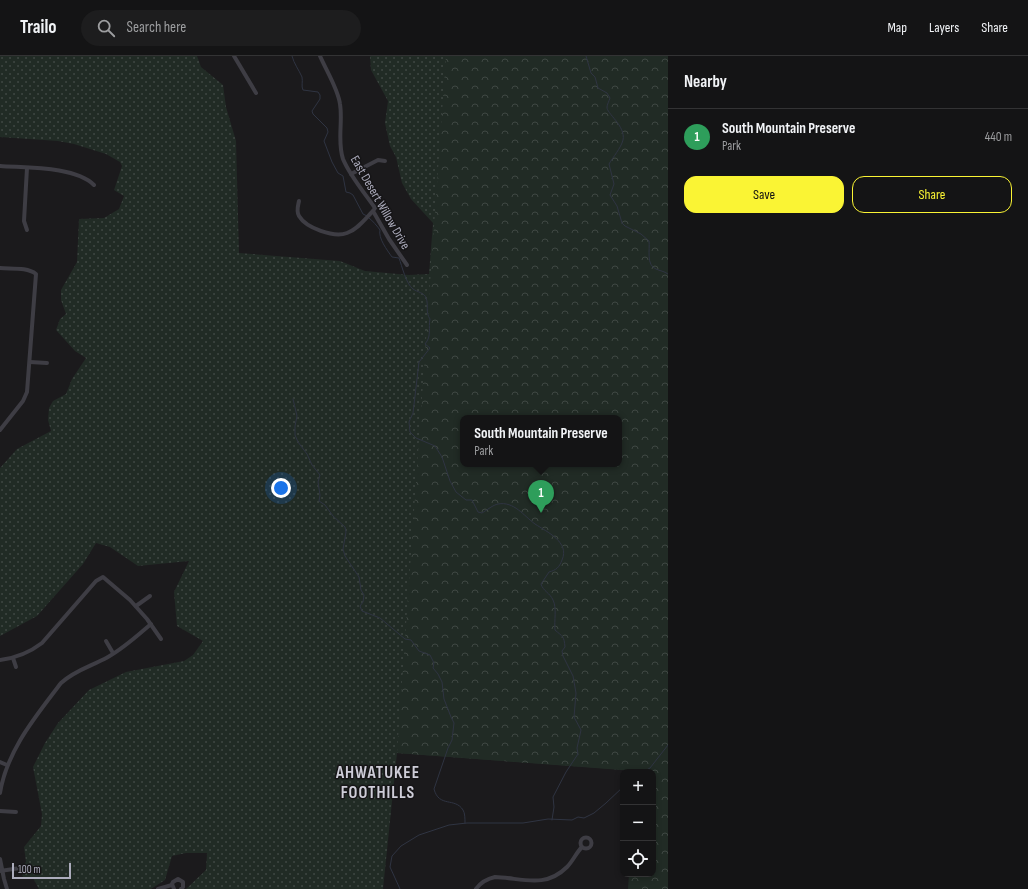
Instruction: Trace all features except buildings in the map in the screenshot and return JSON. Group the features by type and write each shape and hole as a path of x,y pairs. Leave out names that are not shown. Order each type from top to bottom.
{"street":[{"path":"234,56 256,93"},
{"name":"East Desert Willow Drive","path":"320,56 338,96 340,104 340,145 343,158 351,174 375,208 373,211 389,239 407,265"},
{"path":"351,174 378,160 385,161"},
{"path":"0,166 63,171 85,178 94,185"},
{"path":"27,168 24,221 27,230"},
{"path":"299,200 297,211 304,222 326,233 336,235 348,233 357,228 373,211"},
{"path":"0,268 27,270 36,274 30,362 26,396 0,430"},
{"path":"30,362 47,363"},
{"path":"0,660 13,658 32,650 42,643 96,581 104,577 136,606 161,639"},
{"path":"136,606 150,596"},
{"path":"0,793 7,765 18,743 61,683 69,676 114,653 151,624"},
{"path":"106,641 114,653"},
{"path":"13,658 16,667"},
{"path":"0,762 7,765"},
{"path":"0,810 16,812"},
{"path":"476,889 488,878 495,877 538,881 553,877 568,866 582,847"},
{"path":"0,859 1,871 7,889"},
{"path":"1,871 20,868"},
{"path":"158,889 173,887 175,880 180,880 183,885 181,889"}],"green space":[{"path":"0,56 197,56 201,67 223,85 226,107 236,141 239,253 340,261 365,271 409,275 429,274 433,223 411,199 402,183 396,157 390,146 385,123 388,101 371,70 370,56 668,56 668,889 656,877 656,769 620,770 397,753 383,889 186,889 206,870 207,853 186,853 172,856 165,880 151,889 39,889 33,878 23,877 20,868 26,862 24,847 41,826 42,814 33,767 45,743 58,723 89,690 126,672 184,661 193,655 203,641 177,626 174,592 189,561 138,566 110,547 96,543 83,564 37,616 0,636 0,468 17,449 51,431 48,420 49,408 53,401 66,394 72,379 86,358 75,351 56,330 60,319 66,314 61,300 61,290 77,262 79,219 104,218 119,209 124,196 114,190 122,166 120,162 106,154 74,144 58,141 0,137"},
{"path":"446,56 668,56 668,889 628,889 629,877 656,877 656,769 620,770 397,753"}],"waterway":[{"path":"292,56 302,77 303,90 318,92 320,95 320,99 312,111 313,114 327,128 328,132 324,141 332,162 338,173 343,176 346,192 353,195 363,214 367,216"},
{"path":"586,56 591,73 595,77 598,88 607,93 610,98 607,106 608,110 619,125 623,135 621,146 609,164 614,184 610,195 617,206 622,223 641,234 649,241 649,257 653,267 668,274"},
{"path":"369,218 380,230 380,237 392,257 399,258 406,279 411,287 424,295 427,301 430,319 429,335 425,344 430,348 419,362 413,413 409,422 410,432 416,438 435,446 442,457 450,481 456,492 466,500 472,500 478,512 482,513 498,504 514,507 535,524 556,538 563,548 564,554 560,565 549,572 541,584 554,603 555,630 564,639 565,647 562,651 563,656 573,676 576,693 574,717 581,730 577,748 578,754 566,772 553,797 554,807 552,820"},
{"path":"293,399 297,416 295,435 312,465 320,475 318,482 320,495 319,501 325,505 333,516 345,527 346,532 343,549 345,556 359,577 361,590 364,595 363,602 360,606 362,611 380,618 405,639 411,640 419,651 430,655 434,663 433,668 442,682 444,699 454,723 452,740 434,789 436,795 443,801 460,806 465,816 465,823"},
{"path":"648,769 668,745"},
{"path":"400,889 390,867 392,856 401,846 419,835 449,825 467,823 523,823 548,819 572,820 578,817 584,818 594,813 620,790"}],"place":[{"name":"South Mountain Preserve","path":"541,513"}],"district":[{"name":"AHWATUKEE FOOTHILLS","path":"378,782"}]}
